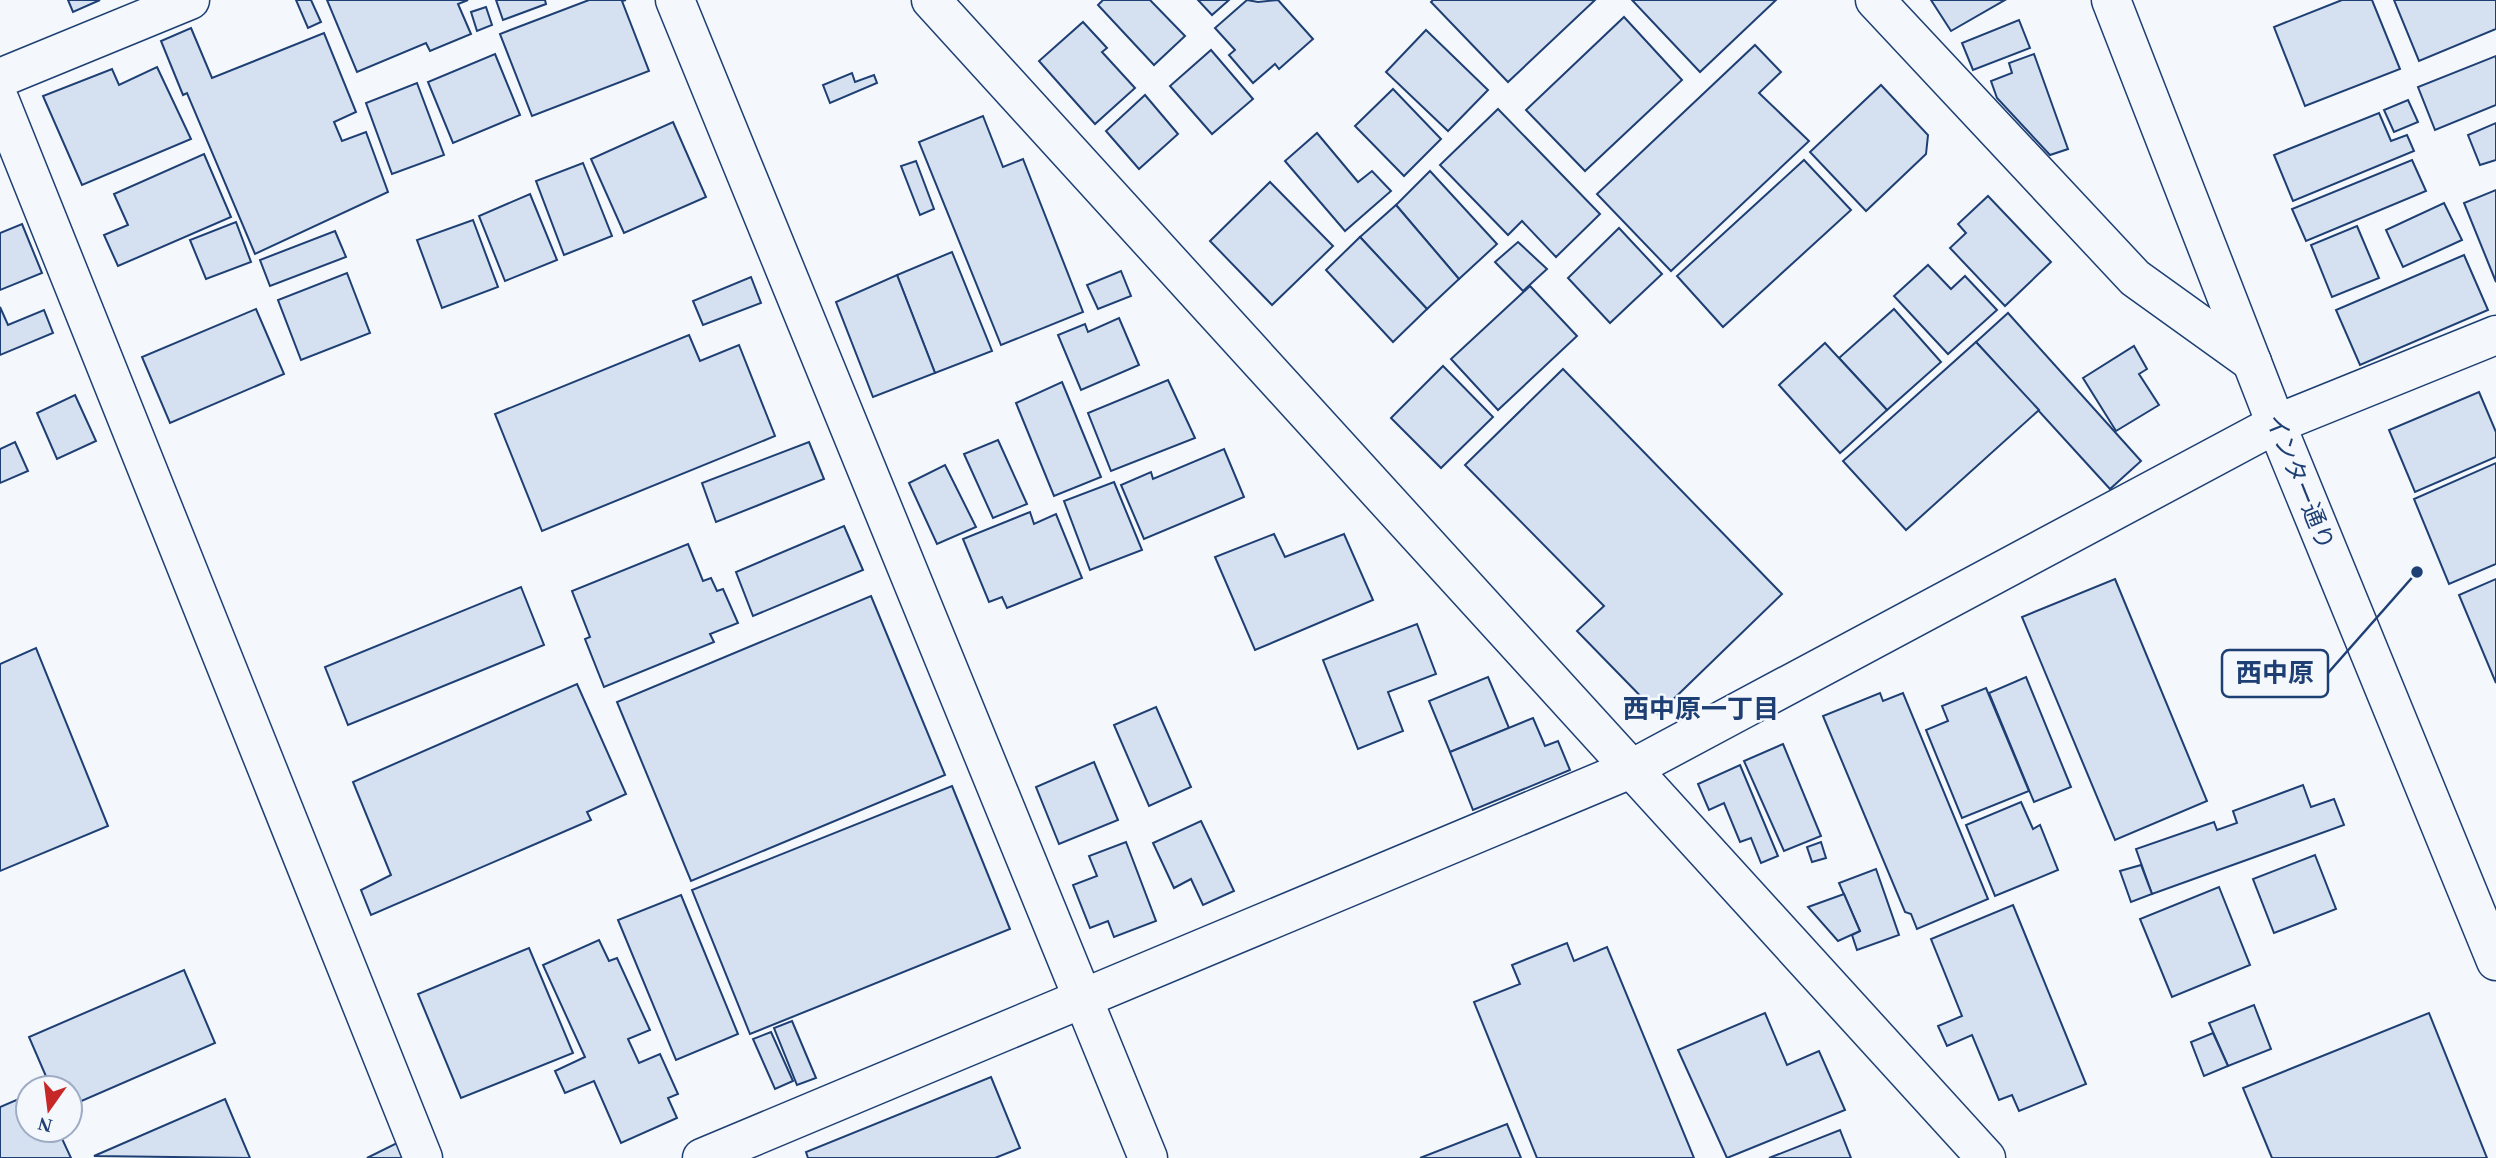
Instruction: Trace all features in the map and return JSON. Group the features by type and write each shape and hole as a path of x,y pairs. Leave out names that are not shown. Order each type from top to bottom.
{"street":[{"path":"0,78 190,0"},
{"path":"675,0 1148,1158"},
{"path":"931,0 1986,1158"},
{"path":"1875,0 2135,278 2252,362"},
{"name":"インター通り","path":"2111,0 2276,424 2496,961"},
{"path":"0,101 423,1158"},
{"path":"702,1158 1633,768 2276,424 2496,335"}],"building":[{"path":"68,0 100,0 73,12"},
{"path":"296,0 311,0 321,22 308,28"},
{"path":"327,0 468,0 458,4 471,34 430,51 426,43 357,72"},
{"path":"496,0 545,0 546,4 503,20"},
{"path":"589,0 626,0 622,1 649,71 532,116 500,34"},
{"path":"1103,0 1150,0 1185,36 1154,65 1098,5"},
{"path":"1198,0 1229,0 1212,15"},
{"path":"1247,0 1278,0 1313,39 1279,69 1275,64 1253,83 1229,55 1235,50 1215,28"},
{"path":"1595,0 1508,82 1431,2"},
{"path":"1632,0 1776,0 1700,72"},
{"path":"1931,0 2005,0 1951,31"},
{"path":"2342,0 2372,0 2400,69 2305,106 2274,27"},
{"path":"2394,0 2496,0 2496,29 2419,61"},
{"path":"486,7 492,25 477,31 471,12"},
{"path":"1624,17 1682,80 1585,171 1526,110"},
{"path":"2019,20 2030,48 1973,70 1962,43"},
{"path":"1083,22 1107,48 1102,52 1135,88 1095,124 1039,61"},
{"path":"191,28 212,78 324,33 356,112 334,122 342,141 366,132 388,192 255,254 187,93 183,95 161,41"},
{"path":"1426,30 1488,90 1448,131 1386,72"},
{"path":"1755,45 1781,72 1759,93 1809,141 1671,271 1597,194"},
{"path":"1211,50 1253,99 1212,134 1170,86"},
{"path":"495,54 520,115 453,143 428,82"},
{"path":"2034,54 2068,149 2050,155 1997,98 1991,81 2012,73 2009,63"},
{"path":"2496,56 2496,105 2435,130 2418,87"},
{"path":"157,67 191,139 82,185 43,96 112,69 119,85"},
{"path":"852,73 855,82 874,75 877,83 830,103 823,85"},
{"path":"417,83 444,155 392,174 366,103"},
{"path":"1881,85 1928,135 1926,154 1866,211 1810,152"},
{"path":"1393,89 1441,139 1404,176 1355,126"},
{"path":"1145,95 1178,134 1139,169 1106,131"},
{"path":"2408,100 2418,122 2394,132 2384,110"},
{"path":"1498,109 1600,214 1556,257 1522,221 1508,235 1440,165"},
{"path":"2379,113 2391,141 2407,135 2414,151 2293,201 2274,155"},
{"path":"983,116 1003,167 1023,159 1083,312 1001,345 919,142"},
{"path":"673,122 706,197 624,233 591,159"},
{"path":"2496,123 2496,160 2480,165 2468,135"},
{"path":"1317,133 1358,182 1372,171 1391,191 1345,231 1285,161"},
{"path":"204,154 231,217 118,266 104,235 128,225 114,194"},
{"path":"1804,160 1851,210 1723,327 1677,276"},
{"path":"2412,160 2426,191 2306,241 2292,209"},
{"path":"916,161 934,209 920,215 901,166"},
{"path":"583,163 612,236 564,255 536,181"},
{"path":"1430,171 1497,244 1459,279 1396,205"},
{"path":"1270,182 1333,246 1272,305 1210,241"},
{"path":"2496,190 2496,282 2464,203"},
{"path":"530,194 557,260 505,281 479,216"},
{"path":"1988,196 2051,262 2005,306 1950,248 1966,233 1958,224"},
{"path":"2444,203 2462,240 2403,267 2386,230"},
{"path":"1396,205 1459,279 1427,309 1360,237"},
{"path":"473,220 498,287 442,308 417,240"},
{"path":"236,222 251,262 206,279 190,240"},
{"path":"22,224 42,273 0,290 0,233"},
{"path":"2357,226 2379,278 2332,297 2311,245"},
{"path":"1619,228 1662,274 1610,323 1568,278"},
{"path":"335,231 346,257 270,286 260,260"},
{"path":"1360,237 1427,309 1393,342 1326,270"},
{"path":"1518,242 1547,269 1523,291 1495,262"},
{"path":"952,252 992,351 935,373 897,275"},
{"path":"2464,255 2488,310 2360,365 2336,310"},
{"path":"1928,265 1951,289 1965,276 1997,310 1948,354 1894,296"},
{"path":"1121,271 1131,296 1098,309 1087,285"},
{"path":"347,273 370,333 301,360 278,300"},
{"path":"897,275 935,373 873,397 836,302"},
{"path":"751,277 761,303 703,325 693,301"},
{"path":"1530,286 1577,336 1498,410 1451,359"},
{"path":"0,307 8,325 44,310 53,333 0,355"},
{"path":"256,309 284,374 170,423 142,357"},
{"path":"1894,309 1941,362 1887,410 1839,358"},
{"path":"2008,313 2141,461 2110,489 1976,342"},
{"path":"1119,318 1139,365 1081,390 1058,335 1085,324 1088,332"},
{"path":"689,335 700,361 739,345 775,436 542,531 495,414"},
{"path":"1976,342 2039,410 1906,530 1843,461"},
{"path":"1825,343 1887,410 1840,453 1779,385"},
{"path":"2134,346 2147,369 2139,374 2159,405 2116,431 2083,378"},
{"path":"1443,366 1493,417 1441,468 1391,418"},
{"path":"1563,369 1782,594 1658,714 1577,631 1604,606 1465,465"},
{"path":"1168,380 1195,438 1111,471 1088,413"},
{"path":"1062,382 1101,477 1054,496 1016,403"},
{"path":"2479,392 2496,432 2496,457 2415,492 2389,430"},
{"path":"75,395 96,441 57,459 37,413"},
{"path":"998,440 1027,504 993,518 964,454"},
{"path":"15,442 28,471 0,483 0,449"},
{"path":"809,442 824,479 716,522 702,483"},
{"path":"1224,449 1244,497 1144,539 1121,485 1151,472 1153,479"},
{"path":"2496,463 2496,564 2449,584 2414,499"},
{"path":"945,465 976,527 937,544 909,483"},
{"path":"1114,482 1142,550 1090,570 1064,501"},
{"path":"1030,512 1034,524 1056,514 1082,578 1007,608 1002,597 989,602 963,539"},
{"path":"844,526 863,570 753,616 736,572"},
{"path":"1274,534 1285,557 1344,534 1373,600 1255,650 1215,557"},
{"path":"688,544 703,581 711,578 717,591 723,589 738,623 710,634 714,642 604,687 585,639 590,637 572,591"},
{"path":"2115,579 2207,801 2115,840 2022,617"},
{"path":"2496,579 2496,683 2459,595"},
{"path":"521,587 544,645 348,725 325,667"},
{"path":"871,596 945,775 691,881 617,702"},
{"path":"1417,624 1436,674 1388,692 1403,731 1358,749 1323,660"},
{"path":"36,648 108,826 0,871 0,664"},
{"path":"1488,677 1509,728 1450,752 1429,701"},
{"path":"2026,677 2071,787 2034,802 1989,693"},
{"path":"577,684 626,794 587,812 591,820 371,915 361,890 391,875 353,782"},
{"path":"1986,688 2029,791 1962,818 1926,730 1948,721 1942,706"},
{"path":"1880,693 1883,701 1903,693 1988,899 1917,929 1911,914 1905,912 1823,716"},
{"path":"1156,707 1191,787 1149,806 1114,725"},
{"path":"1533,718 1545,746 1558,741 1570,770 1473,810 1450,752"},
{"path":"1783,744 1821,836 1784,851 1744,761"},
{"path":"1094,762 1118,820 1059,844 1036,787"},
{"path":"1740,765 1778,856 1761,863 1751,838 1740,842 1724,803 1709,810 1698,784"},
{"path":"2303,785 2311,807 2334,799 2344,825 2152,894 2136,849 2214,822 2217,830 2237,823 2233,811"},
{"path":"952,786 1010,929 750,1034 692,890"},
{"path":"2021,802 2033,829 2040,825 2058,870 1995,896 1966,825"},
{"path":"1201,821 1234,891 1203,905 1191,879 1174,888 1153,843"},
{"path":"1126,842 1156,921 1114,937 1108,921 1090,928 1073,885 1097,876 1089,856"},
{"path":"1821,842 1826,858 1812,862 1807,847"},
{"path":"2315,855 2336,909 2274,933 2253,879"},
{"path":"2141,865 2152,894 2131,902 2120,871"},
{"path":"1876,869 1899,935 1857,950 1852,935 1860,931 1839,883"},
{"path":"2219,887 2250,965 2172,997 2140,919"},
{"path":"1844,894 1860,931 1838,941 1808,907"},
{"path":"681,895 738,1034 676,1060 618,920"},
{"path":"2013,905 2086,1084 2019,1111 2012,1095 1999,1100 1972,1035 1947,1046 1938,1026 1962,1016 1931,939"},
{"path":"599,940 609,961 617,958 650,1030 628,1039 639,1063 660,1054 678,1094 668,1098 677,1118 621,1143 594,1081 565,1093 555,1071 585,1057 543,965"},
{"path":"1567,943 1574,961 1607,947 1694,1158 1537,1158 1474,1002 1520,984 1512,965"},
{"path":"529,948 573,1053 461,1098 418,994"},
{"path":"184,970 215,1043 84,1100 84,1074 45,1074 29,1037"},
{"path":"2254,1005 2271,1049 2228,1066 2209,1023"},
{"path":"1765,1013 1787,1065 1819,1051 1845,1110 1727,1158 1678,1050"},
{"path":"2429,1013 2487,1158 2272,1158 2243,1088"},
{"path":"792,1021 816,1078 797,1085 774,1028"},
{"path":"771,1032 793,1081 775,1089 753,1039"},
{"path":"2213,1033 2228,1066 2204,1076 2191,1042"},
{"path":"991,1077 1020,1148 995,1158 808,1158 806,1152"},
{"path":"225,1099 250,1158 94,1156"},
{"path":"14,1101 14,1144 64,1144 71,1158 0,1158 0,1107"},
{"path":"1507,1124 1521,1158 1420,1158"},
{"path":"1840,1130 1851,1158 1769,1158"},
{"path":"409,1137 419,1158 367,1158"}],"place":[{"name":"西中原","path":"2417,572"}],"district":[{"name":"西中原一丁目","path":"1701,709"}]}
